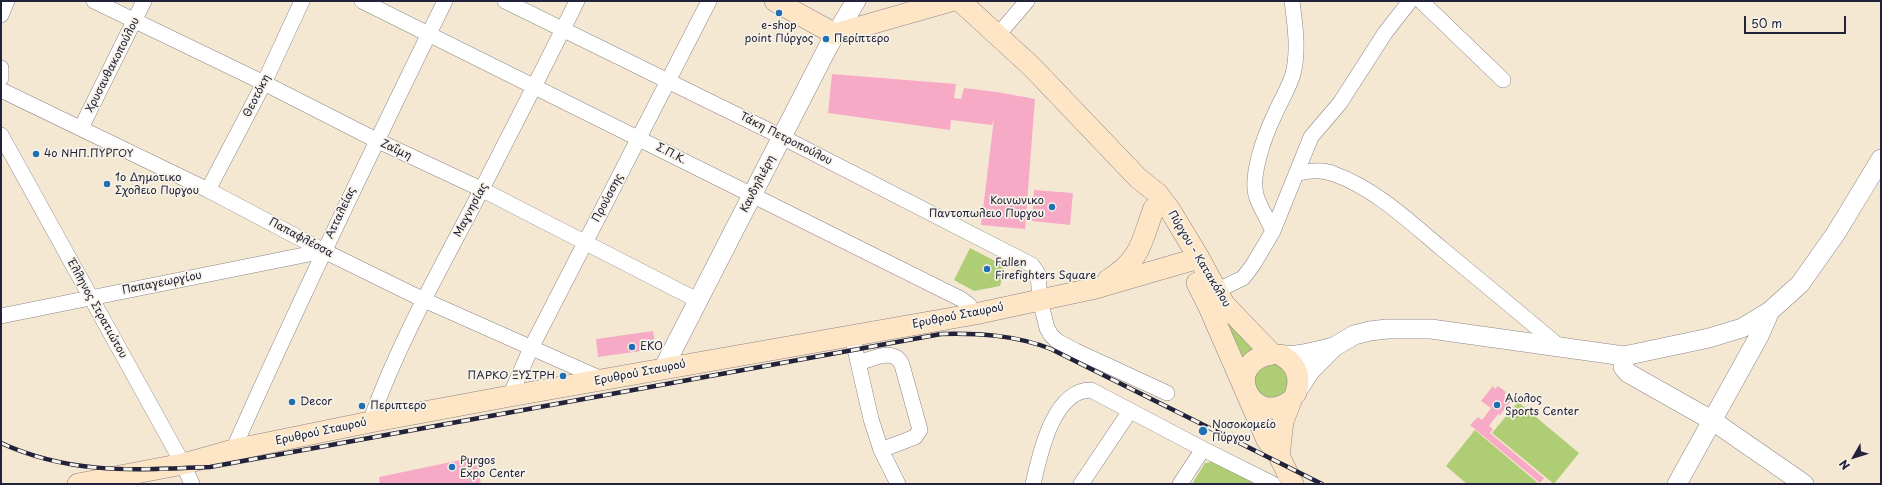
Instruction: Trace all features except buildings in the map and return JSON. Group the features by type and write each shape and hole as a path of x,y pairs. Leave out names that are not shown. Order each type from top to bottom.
{"main road":[{"path":"775,1 835,34 951,1"},
{"name":"Πύργου - Κατακόλου","path":"960,1 1032,67 1138,178 1158,194 1170,210 1193,260 1209,306 1282,476"},
{"name":"Πύργου - Κατακόλου","path":"1138,178 1154,208 1224,304 1276,354 1289,360 1295,367 1298,375 1298,384 1283,421 1282,476"},
{"path":"1096,288 1122,272 1138,252 1154,208"},
{"name":"Ερυθρού Σταυρού","path":"78,484 183,464 233,450 370,422 975,314 1096,288 1193,260"},
{"name":"Πύργου - Κατακόλου","path":"1276,354 1262,355 1254,359 1248,366 1244,379 1246,392 1255,402 1266,408 1284,406 1293,397"}],"street":[{"path":"1,14 8,1"},
{"name":"Ζαΐμη","path":"94,1 264,83 376,140 482,189 696,300"},
{"name":"Χρυσανθακοπούλου","path":"81,128 144,1"},
{"name":"Θεοτόκη","path":"208,190 264,83 302,1"},
{"name":"Σ.Π.Κ.","path":"362,1 962,299 969,305 975,314"},
{"name":"Ατταλείας","path":"233,450 324,250 376,140 445,1"},
{"name":"Τάκη Πετροπούλου","path":"505,1 782,137 1032,265 1038,274 1040,300 1047,328 1057,341 1107,366 1167,393"},
{"name":"Μαγνησίας","path":"370,422 378,399 424,300 535,87 577,1"},
{"name":"Προύσσης","path":"510,396 532,348 640,139 709,1"},
{"name":"Κανδηλιέρη","path":"663,369 696,300 753,195 835,34 856,1"},
{"path":"998,35 1027,1"},
{"path":"1273,231 1256,197 1254,185 1263,145 1273,117 1292,76 1295,63 1296,27 1292,1"},
{"path":"1216,291 1243,278 1253,265 1273,231 1311,137 1340,103 1385,33 1410,1"},
{"path":"1421,1 1503,80"},
{"path":"1,68 1,78"},
{"name":"Παπαφλέσσα","path":"1,90 208,190 424,300 605,380"},
{"name":"Έλληνος Στρατιώτου","path":"1,135 183,464 192,484"},
{"path":"1293,397 1311,370 1334,347 1354,335 1370,331 1405,328 1461,333 1560,347 1578,351 1624,356 1710,338 1742,328 1770,311 1800,284 1836,233 1881,158"},
{"path":"1298,172 1319,170 1333,173 1350,180 1369,191 1416,227 1560,347"},
{"name":"Παπαγεωργίου","path":"1,316 324,250"},
{"path":"1677,484 1759,336 1770,311"},
{"path":"852,336 871,419 881,450 898,484"},
{"path":"1276,354 1299,355 1334,347"},
{"path":"858,363 890,354 898,358 902,365 920,430 915,437 881,450"},
{"path":"1624,356 1624,367 1628,372 1713,420 1804,484"},
{"path":"1034,484 1041,453 1054,417 1062,404 1074,393 1083,390 1091,390 1203,449 1282,476"},
{"path":"1081,484 1130,411"},
{"path":"1180,484 1203,449"}],"green space":[{"path":"970,248 1005,266 1000,286 974,291 954,280"},
{"path":"1226,316 1259,349 1241,364 1219,320"},
{"path":"1267,361 1286,366 1290,392 1266,402 1250,382"},
{"path":"1518,402 1579,453 1554,484 1492,433"},
{"path":"1475,430 1539,484 1467,484 1446,466"},
{"path":"1216,461 1258,484 1192,484 1205,463"}],"railway":[{"path":"1,443 53,461 104,468 156,469 210,467 941,334 969,334 1010,338 1037,344 1051,349 1322,484"}],"place":[{"name":"e-shop point Πύργος","path":"779,13"},
{"name":"Περίπτερο","path":"826,39"},
{"name":"4ο ΝΗΠ.ΠΥΡΓΟΥ","path":"36,154"},
{"name":"1ο Δημοτικο Σχολειο Πυργου","path":"107,184"},
{"name":"Κοινωνικο Παντοπωλειο Πυργου","path":"1052,207"},
{"name":"Fallen Firefighters Square","path":"987,269"},
{"name":"EKO","path":"632,347"},
{"name":"ΠΑΡΚΟ ΞΥΣΤΡΗ","path":"563,376"},
{"name":"Decor","path":"292,402"},
{"name":"Αίολος Sports Center","path":"1497,405"},
{"name":"Περιπτερο","path":"362,406"},
{"name":"Νοσοκομείο Πύργου","path":"1203,431"},
{"name":"Pyrgos Expo Center","path":"452,467"}]}
